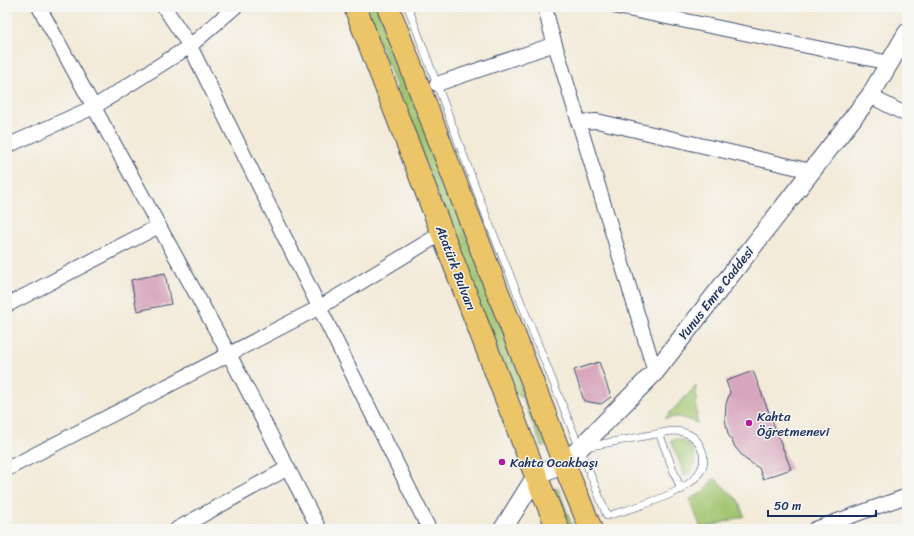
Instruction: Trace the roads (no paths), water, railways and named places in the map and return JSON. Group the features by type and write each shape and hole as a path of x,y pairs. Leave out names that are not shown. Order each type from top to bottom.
{"highway":[{"name":"Atatürk Bulvarı","path":"355,7 536,476 558,529"},
{"path":"388,7 564,464 591,529"}],"street":[{"path":"39,7 229,354 319,529"},
{"path":"164,7 190,46 429,529"},
{"path":"7,146 94,107 190,46 235,7"},
{"path":"545,7 578,122 654,372"},
{"path":"618,7 890,63"},
{"name":"Yunus Emre Caddesi","path":"536,476 564,464 654,372 870,96 907,33"},
{"path":"437,84 555,44"},
{"path":"870,96 907,115"},
{"path":"578,122 597,121 811,171"},
{"path":"7,305 159,226"},
{"path":"7,469 320,307 442,234"},
{"path":"177,529 288,468"},
{"path":"503,529 536,476"},
{"path":"815,529 907,496"}],"lane":[{"path":"408,7 487,218 607,516 681,490 694,481 700,473 704,458 702,448 692,436 683,432 672,431 580,448"},
{"path":"659,433 681,490"}],"place":[{"name":"Kahta Öğretmenevi","path":"749,423"},
{"name":"Kahta Ocakbaşı","path":"502,462"}]}
